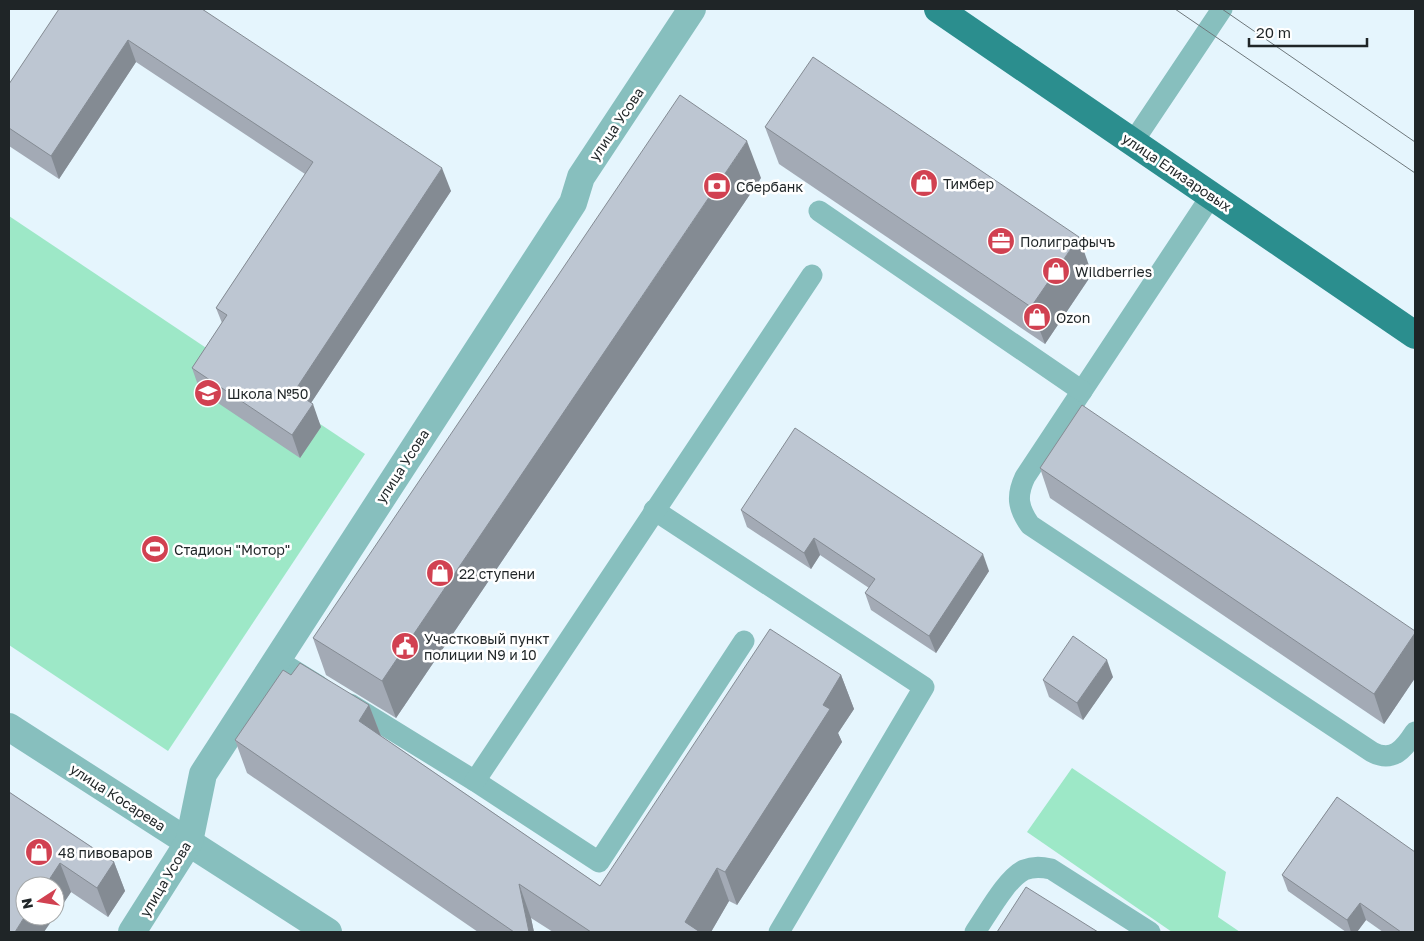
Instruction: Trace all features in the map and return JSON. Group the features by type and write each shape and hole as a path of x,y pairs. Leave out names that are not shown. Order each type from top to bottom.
{"main road":[{"name":"улица Елизаровых","path":"938,9 1415,335"}],"street":[{"name":"улица Усова","path":"132,932 189,842 203,774 573,203 581,177 692,9"},
{"name":"улица Косарева","path":"9,727 328,932"}],"lane":[{"path":"1133,142 1222,9"},
{"path":"1211,196 1024,477 1018,502 1022,514 1030,525 1378,756 1394,755 1406,746 1415,732"},
{"path":"819,211 1082,391"},
{"path":"476,781 654,510 812,275"},
{"path":"654,510 924,687 780,932"},
{"path":"277,660 476,781 599,862 744,641"},
{"path":"975,932 1011,881 1024,870 1038,866 1051,869 1150,932"}],"green space":[{"name":"Стадион \"Мотор\"","path":"9,216 365,454 168,751 9,645"},
{"path":"1072,768 1226,872 1218,917 1240,932 1172,932 1027,832"}],"building":[{"path":"59,9 202,9 442,168 294,392 313,404 292,435 192,368 227,315 216,308 313,162 128,40 51,156 9,128 9,84"},
{"path":"813,57 1079,237 1031,307 765,127"},
{"path":"680,95 747,141 382,681 313,638"},
{"path":"1082,405 1415,631 1374,694 1040,468"},
{"path":"795,428 983,554 929,636 865,593 875,579 814,538 804,553 741,510"},
{"path":"770,629 841,675 823,705 830,709 725,872 717,868 685,922 700,932 591,932 519,884 529,932 514,932 235,740 283,670 291,675 300,663 369,705 359,721 600,886"},
{"path":"1073,636 1107,660 1077,703 1043,680"},
{"path":"9,792 114,862 97,888 60,863 52,876 15,876 15,926 19,926 15,932 9,932"},
{"path":"1337,797 1415,852 1415,932 1401,932 1360,903 1347,920 1282,875"},
{"path":"1026,887 1098,932 997,932"}],"tram line":[{"path":"1175,9 1415,173"},
{"path":"1222,9 1415,142"}],"place":[{"name":"Тимбер","path":"924,183"},
{"name":"Сбербанк","path":"717,186"},
{"name":"Полиграфычъ","path":"1001,241"},
{"name":"Wildberries","path":"1056,271"},
{"name":"Ozon","path":"1037,317"},
{"name":"Школа №50","path":"208,393"},
{"name":"Стадион \"Мотор\"","path":"155,549"},
{"name":"22 ступени","path":"440,573"},
{"name":"Участковый пункт полиции N9 и 10","path":"405,646"},
{"name":"48 пивоваров","path":"39,852"}]}
